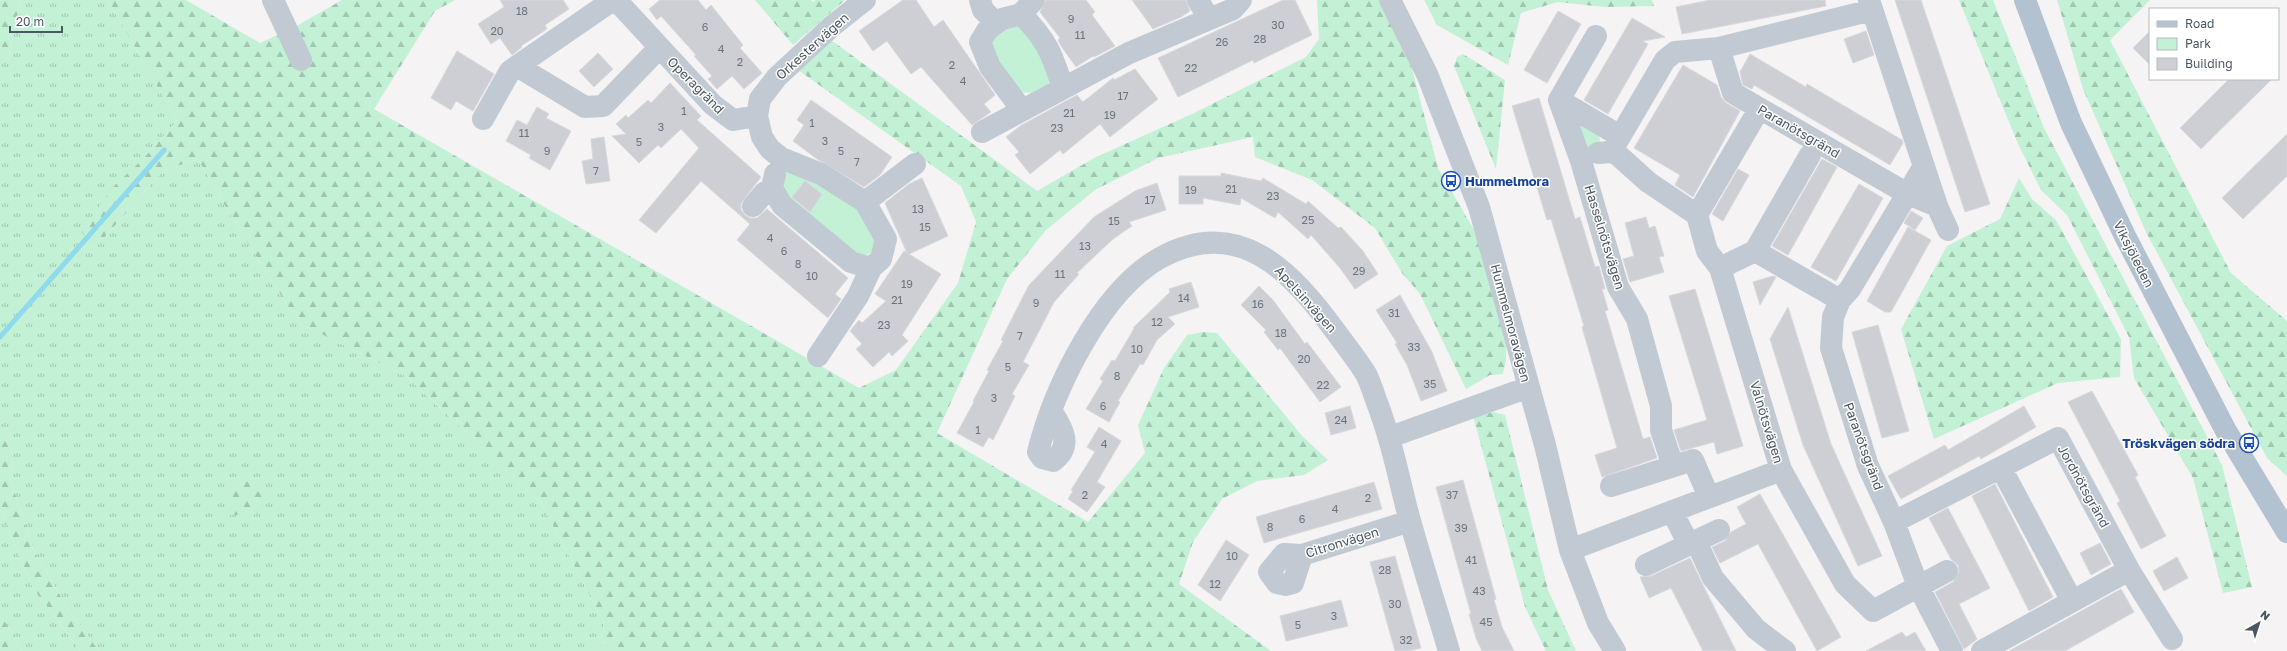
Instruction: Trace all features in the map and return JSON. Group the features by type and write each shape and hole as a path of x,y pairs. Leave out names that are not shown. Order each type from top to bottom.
{"main road":[{"name":"Viksjöleden","path":"2025,0 2071,123 2125,236 2226,431 2265,498 2287,532"},
{"name":"Viksjöleden","path":"2265,498 2287,543"}],"street":[{"path":"273,0 300,60"},
{"name":"Operagränd","path":"483,119 510,71 615,0 713,105 733,120 757,116"},
{"name":"Orkestervägen","path":"818,356 858,296 871,268 881,259 886,239 865,202 821,174 781,158 770,149 762,137 757,116 760,99 777,77 831,27 865,0"},
{"path":"980,0 983,10 996,23"},
{"path":"1198,0 1209,19"},
{"path":"982,132 1129,53 1188,30 1233,9 1242,0"},
{"name":"Hummelmoravägen","path":"1390,0 1427,74 1479,207 1545,445 1570,550 1598,623 1615,651"},
{"path":"1581,161 1616,144 1665,60 1675,52 1719,48 1870,5 1937,206 1948,230"},
{"path":"1022,110 990,67 980,42 988,29 996,23 1027,7 1036,29 1053,55 1063,88"},
{"path":"1596,36 1559,100 1616,144 1618,155 1648,182 1697,215"},
{"name":"Operagränd","path":"517,66 585,107 603,106 659,48"},
{"name":"Paranötsgränd","path":"1719,48 1733,93 1906,193 1937,206"},
{"name":"Hasselnötsvägen","path":"1559,100 1581,161 1618,287 1637,319 1661,406 1661,430 1673,466"},
{"name":"Paranötsgränd","path":"1697,215 1755,116"},
{"name":"Paranötsgränd","path":"1755,251 1810,155"},
{"path":"753,206 764,193 772,188 781,158"},
{"path":"865,202 915,164"},
{"name":"Paranötsgränd","path":"1894,522 1868,466 1831,348 1833,317 1840,300 1850,289 1906,193 1924,166"},
{"path":"772,188 782,205 851,262 871,268"},
{"name":"Valnötsvägen","path":"1697,215 1707,251 1720,268 1781,470 1845,584 1873,611 1918,586"},
{"name":"Apelsinvägen","path":"1038,452 1044,430 1073,362 1107,306 1128,283 1152,263 1171,252 1192,244 1218,242 1263,256 1283,270 1318,309 1366,375 1390,436 1410,521 1449,651"},
{"path":"1720,268 1755,251 1840,300"},
{"path":"1390,436 1529,387"},
{"name":"Jordnötsgränd","path":"1894,522 2058,438 2129,570 2172,639"},
{"path":"1611,486 1693,460 1709,497"},
{"path":"2001,468 2072,601"},
{"path":"1570,550 1781,470"},
{"path":"1672,511 1713,578 1756,629 1785,651"},
{"name":"Citronvägen","path":"1277,583 1269,572 1284,554 1302,555 1410,521"},
{"path":"1894,522 1918,586 1952,651"},
{"path":"1646,564 1719,530"},
{"path":"1982,651 2129,570"},
{"path":"1918,586 1947,571"}],"green space":[{"path":"0,0 20,0 8,60 0,54"},
{"path":"20,0 108,0 177,121 142,160 101,241 163,171 198,159 238,228 299,323 406,376 541,503 604,622 602,651 99,651 68,609 33,549 11,481 13,456 0,423 0,54 8,60"},
{"path":"108,0 186,0 260,43 293,28 342,0 455,0 435,11 374,109 859,388 896,370 958,283 976,222 961,186 798,70 831,40 1037,191 1096,157 1192,114 1306,57 1319,39 1317,0 1381,0 1411,65 1438,168 1477,235 1506,336 1506,360 1503,374 1490,375 1466,389 1420,294 1402,273 1375,228 1312,180 1255,157 1253,137 1158,158 1095,190 1046,230 1007,279 937,433 1088,522 1145,453 1138,425 1164,368 1187,335 1203,332 1217,333 1303,437 1328,460 1304,475 1257,481 1222,499 1193,542 1179,584 1271,651 602,651 604,622 541,503 406,376 299,323 238,228 198,159 163,171 101,241 89,242 81,231 114,186 142,160 177,121"},
{"path":"755,0 811,0 813,2 815,0 845,0 793,45"},
{"path":"1424,0 1652,0 1654,6 1604,7 1558,2 1521,13 1508,65 1437,25"},
{"path":"1959,0 1993,0 2044,128 2222,465 2252,587 2223,593 2193,478 2134,378 2129,337 2067,215 2041,190 2018,144"},
{"path":"2057,0 2150,0 2110,40 2231,273 2287,321 2287,476 2267,458 2146,232 2083,89"},
{"path":"1021,22 1051,72 1049,85 1033,93 1020,92 988,50 993,39 1000,31 1010,25"},
{"path":"1463,54 1505,80 1496,169 1454,66 1457,57"},
{"path":"1574,119 1595,130 1600,139 1599,147 1582,152"},
{"path":"785,163 862,211 877,244 871,253 861,257 785,202 780,177"},
{"path":"2019,178 2032,199 2056,220 2121,339 2120,377 2058,383 1934,439 1901,329 1947,246 2000,219"},
{"path":"1494,412 1505,415 1548,590 1576,651 1546,651 1525,607 1473,416"},
{"path":"0,423 13,456 11,481 33,549 68,609 99,651 80,651 32,586 0,509"},
{"path":"244,480 255,484 267,501 256,514 230,515 229,492"},
{"path":"0,509 32,586 80,651 22,651 0,613"},
{"path":"0,613 22,651 0,651"}],"building":[{"path":"500,0 563,0 569,9 545,25 547,29 521,46 522,47 512,55 500,38 491,44 478,24 504,7"},
{"path":"660,0 698,0 706,10 711,5 743,45 740,48 762,73 744,89 732,76 717,89 708,79 712,76 694,56 696,55 661,16 657,20 649,9"},
{"path":"903,0 916,0 934,27 943,20 995,95 984,104 991,112 972,125 921,67 911,74 887,41 873,51 859,31"},
{"path":"1046,0 1086,0 1095,12 1092,15 1115,46 1094,57 1093,56 1076,67 1061,46 1058,40 1060,38 1040,12"},
{"path":"1132,0 1186,0 1190,11 1181,17 1153,29"},
{"path":"1283,0 1295,0 1312,35 1254,63 1253,60 1178,97 1158,58"},
{"path":"1710,0 1825,0 1826,6 1682,34 1676,7"},
{"path":"1895,0 1921,0 1990,204 1965,212"},
{"path":"1558,11 1581,24 1547,83 1524,70"},
{"path":"1632,18 1665,37 1643,41 1648,44 1608,114 1584,100"},
{"path":"1866,31 1874,55 1853,63 1844,39"},
{"path":"2149,32 2149,64 2133,48"},
{"path":"457,51 494,74 473,111 456,101 451,110 431,98"},
{"path":"598,53 613,69 594,87 579,71"},
{"path":"1750,54 1806,87 1807,84 1902,140 1903,143 1890,165 1754,85 1752,89 1743,85 1740,72"},
{"path":"1683,65 1717,85 1721,97 1726,103 1740,111 1693,197 1675,185 1680,175 1634,148"},
{"path":"1135,69 1158,99 1110,137 1100,124 1063,154 1060,150 1030,174 1015,155 1019,152 1006,137 1020,126 1077,95 1083,102 1113,78 1114,80"},
{"path":"2228,80 2271,80 2201,149 2180,128"},
{"path":"670,83 701,116 697,120 761,177 741,203 741,210 745,215 750,218 757,218 767,209 848,278 835,294 841,299 828,318 737,240 750,224 701,181 656,233 639,220 699,148 681,129 661,148 658,145 639,163 612,136 626,134 616,124 626,115 628,118 648,100 651,103"},
{"path":"1539,98 1575,219 1580,217 1595,267 1599,266 1605,289 1602,289 1608,310 1605,311 1643,439 1650,437 1657,458 1602,477 1595,455 1617,448 1582,327 1584,326 1551,219 1547,220 1512,106"},
{"path":"811,100 892,157 880,175 864,187 817,159 793,141 804,125 797,120"},
{"path":"537,107 549,114 546,118 571,131 550,170 529,158 531,155 506,141 517,120 527,125"},
{"path":"2287,134 2287,176 2243,219 2222,198"},
{"path":"604,137 610,181 586,184 582,161 593,159 591,139"},
{"path":"1822,159 1837,167 1788,255 1772,246"},
{"path":"1738,169 1749,175 1723,221 1712,214"},
{"path":"1221,173 1261,181 1263,178 1306,204 1308,201 1338,228 1341,227 1363,251 1378,274 1355,289 1340,268 1311,235 1308,239 1278,212 1275,218 1241,198 1240,205 1203,198 1203,204 1179,204 1179,176 1221,176"},
{"path":"922,178 948,236 909,254 941,274 902,335 908,341 892,356 889,352 873,367 856,349 862,344 850,331 859,320 862,323 886,301 875,294 904,251 907,253 885,203 909,184"},
{"path":"805,181 822,194 810,212 792,197"},
{"path":"1157,183 1166,210 1129,222 1132,226 1113,239 1077,273 1079,274 1054,302 1023,362 1029,365 1012,394 1015,396 993,440 989,437 983,447 957,433 974,402 973,401 989,371 987,370 1003,341 1001,340 1029,285 1094,217 1135,191"},
{"path":"1859,184 1883,198 1836,281 1811,267"},
{"path":"1911,211 1923,218 1915,230 1904,223"},
{"path":"1646,217 1649,228 1655,226 1664,256 1659,257 1664,272 1630,282 1623,259 1634,256 1625,223"},
{"path":"1908,227 1931,240 1891,312 1885,312 1867,301"},
{"path":"1773,276 1776,277 1760,305 1753,282"},
{"path":"1191,282 1199,307 1168,317 1175,324 1157,340 1143,365 1140,364 1118,401 1120,402 1109,422 1086,409 1103,381 1100,379 1112,360 1115,361 1135,327 1133,328 1170,292 1169,289"},
{"path":"1259,286 1273,300 1305,344 1307,342 1341,387 1320,402 1280,348 1278,350 1264,332 1266,330 1241,305"},
{"path":"1695,289 1743,446 1717,454 1714,442 1681,451 1674,430 1707,420 1669,296"},
{"path":"1400,295 1432,352 1447,391 1421,401 1407,365 1395,344 1397,343 1376,310"},
{"path":"1788,307 1831,444 1882,556 1858,566 1803,445 1770,339"},
{"path":"1878,325 1909,431 1882,438 1852,332"},
{"path":"2092,391 2138,475 2135,477 2166,536 2141,549 2117,503 2120,501 2068,402"},
{"path":"1350,406 1356,428 1331,435 1325,413"},
{"path":"2024,406 2036,427 1981,459 1979,456 1901,499 1888,476 1945,445 1948,450"},
{"path":"1099,427 1121,441 1097,482 1105,487 1087,512 1068,499 1073,491 1071,490 1095,452 1087,447"},
{"path":"1463,480 1496,599 1494,600 1502,627 1514,651 1482,651 1476,638 1469,614 1471,614 1436,487"},
{"path":"1374,482 1382,509 1264,543 1256,517"},
{"path":"1995,484 2053,597 2029,611 1972,496"},
{"path":"1760,494 1841,637 1817,651 1758,544 1720,563 1712,547 1725,541 1731,532 1746,524 1737,507"},
{"path":"1948,508 1990,588 1959,604 1977,639 1964,649 1935,592 1953,582 1959,572 1958,565 1951,559 1929,518"},
{"path":"1226,540 1249,555 1220,601 1198,585"},
{"path":"2100,543 2111,564 2091,575 2080,553"},
{"path":"1395,556 1421,648 1409,651 1395,651 1370,562"},
{"path":"2177,557 2188,578 2164,591 2153,571"},
{"path":"1690,558 1736,651 1703,651 1671,588 1649,598 1640,577 1651,576"},
{"path":"2121,589 2134,612 2065,651 2009,651"},
{"path":"1341,600 1348,626 1286,641 1280,616"},
{"path":"1902,632 1906,637 1915,632 1926,651 1866,651"}],"waterway":[{"path":"0,337 164,150"}],"place":[{"name":"Hummelmora","path":"1451,181"},
{"name":"Tröskvägen södra","path":"2249,443"}]}
